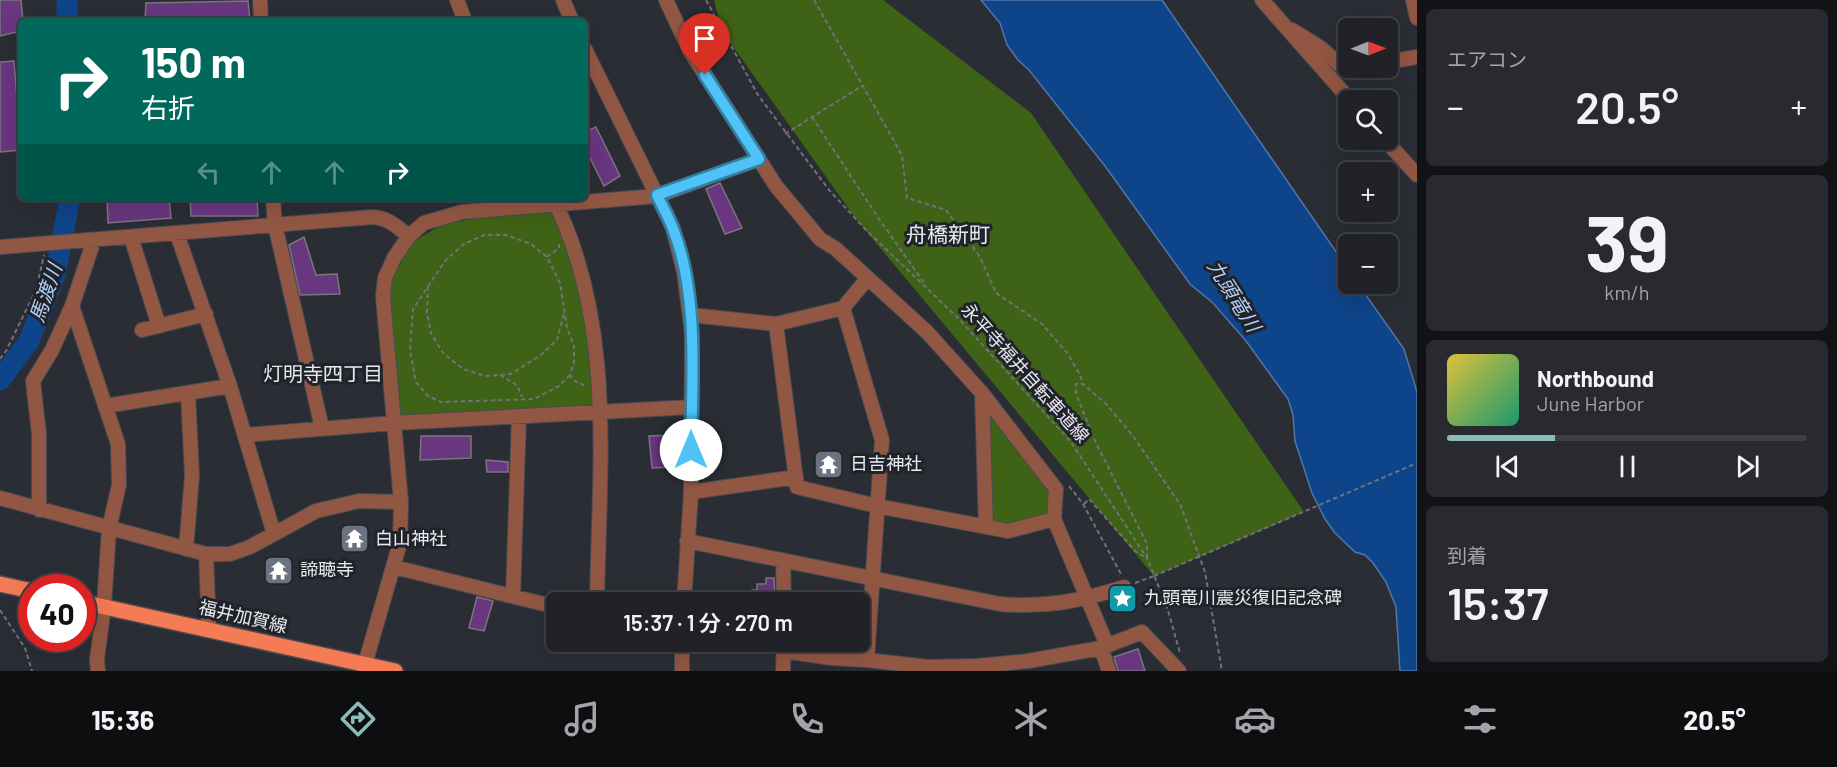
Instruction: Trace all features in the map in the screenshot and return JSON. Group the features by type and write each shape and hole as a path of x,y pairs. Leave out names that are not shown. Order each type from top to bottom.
{"main road":[{"path":"0,584 18,588"},
{"name":"福井加賀線","path":"96,605 209,629 364,667 395,671"}],"street":[{"path":"260,0 261,18"},
{"path":"456,0 464,18"},
{"path":"562,0 571,18"},
{"path":"666,0 690,51 776,186 820,239 836,249 927,332 982,393 1056,489 1054,519 1088,599 1104,646 1109,671"},
{"path":"1262,0 1341,90"},
{"path":"1413,0 1417,18"},
{"path":"1284,26 1302,35 1338,64"},
{"path":"588,55 673,228 680,248 691,315 691,492 685,592"},
{"path":"1398,60 1417,57"},
{"path":"1394,150 1417,175"},
{"path":"588,199 657,195 759,159"},
{"path":"273,201 275,225 322,428"},
{"path":"364,667 400,543 401,502 383,297 386,278 394,258 409,236 424,224 462,212 554,201 582,274 594,326 600,412 597,592"},
{"path":"0,247 373,217 392,222 409,236"},
{"path":"177,234 230,386 274,534"},
{"path":"131,237 159,326"},
{"path":"39,510 39,434 33,381 52,351 72,306 94,240"},
{"path":"691,315 776,324 843,308 867,279"},
{"path":"72,306 118,444 119,485 110,529 97,659 98,671"},
{"path":"843,308 882,440 867,660"},
{"path":"142,330 206,314"},
{"path":"776,324 797,487 877,506 1008,531 1054,519"},
{"path":"105,406 230,386"},
{"path":"186,549 192,476 188,393"},
{"path":"982,393 986,527"},
{"path":"245,435 394,423 692,407"},
{"path":"513,596 519,416"},
{"path":"691,492 796,477"},
{"path":"0,498 206,554 230,554 250,547 316,511 359,501 401,502"},
{"path":"687,541 1000,604 1051,605 1088,599 1119,585"},
{"path":"206,554 209,629"},
{"path":"783,560 784,592"},
{"path":"394,567 546,604"},
{"path":"805,652 831,658 977,669 1104,646 1142,632 1181,666"},
{"path":"682,652 682,671"},
{"path":"783,671 784,652"}],"path":[{"name":"永平寺福井自転車道線","path":"706,0 753,86 828,190 959,319 1071,442 1147,558"},
{"path":"814,0 902,155 907,198 946,210 981,256 996,293 1042,324 1068,354 1083,384"},
{"path":"786,134 862,86"},
{"path":"812,117 929,290"},
{"path":"484,235 506,235 531,244 547,257 560,283 567,328 574,346 574,362 570,375 559,386 534,399 441,402 428,396 416,382 410,351 413,309 428,285 445,261 464,244 484,235"},
{"path":"0,359 36,290 46,244"},
{"path":"428,285 427,313 431,333 443,353 463,369 486,376 511,374 541,355 557,340 564,310"},
{"path":"501,375 517,385 522,398"},
{"path":"570,375 573,380 584,387 599,389"},
{"name":"永平寺福井自転車道線","path":"1147,558 1147,544 1096,443 1076,394 1076,384 1083,384 1106,404 1132,436 1180,504 1205,572 1222,671"},
{"path":"1066,483 1083,504 1121,574 1119,585 1154,576 1417,463"},
{"path":"1083,504 1089,500 1135,551 1147,558 1167,607 1181,666"},
{"path":"0,610 25,648 32,671"}],"green space":[{"path":"714,0 883,0 1031,113 1304,512 1154,576 856,219 722,31"},
{"path":"556,205 582,274 600,412 398,423 383,297 411,243 438,227 454,222"},
{"path":"986,399 1054,490 1054,519 986,527"}],"water":[{"name":"九頭竜川","path":"981,0 1162,0 1338,255 1338,294 1365,294 1404,349 1417,392 1417,671 1400,671 1396,607 1386,582 1365,555 1355,552 1335,533 1312,493 1295,441 1293,415 1288,399 1246,341 1213,303 1190,284 1105,166 1029,70 1018,60 1007,45 1000,23"}],"building":[{"path":"0,0 21,0 23,18 18,18 18,32 0,36"},
{"path":"248,1 250,18 145,18 146,3"},
{"path":"14,61 18,150 0,152 0,62"},
{"path":"596,127 620,176 604,186 588,154 588,131"},
{"path":"720,183 742,228 725,234 706,189"},
{"path":"107,201 169,201 171,218 108,223"},
{"path":"190,201 257,201 258,216 191,216"},
{"path":"304,237 316,275 337,274 340,294 300,295 289,245"},
{"path":"673,435 672,467 652,468 649,436"},
{"path":"421,436 471,436 471,458 420,460"},
{"path":"486,460 508,462 508,472 487,472"},
{"path":"766,578 774,578 775,592 752,592 752,590 757,590 757,584 766,584"},
{"path":"477,597 493,601 484,631 469,628"},
{"path":"1138,649 1145,671 1118,671 1114,657"}],"waterway":[{"name":"馬渡川","path":"67,0 67,18"},
{"name":"馬渡川","path":"0,380 29,341 55,275 69,201"}],"place":[{"name":"日吉神社","path":"829,464"},
{"name":"白山神社","path":"354,539"},
{"name":"諦聴寺","path":"279,570"},
{"name":"九頭竜川震災復旧記念碑","path":"1123,598"}],"district":[{"name":"舟橋新町","path":"948,235"},
{"name":"灯明寺四丁目","path":"323,374"}],"route":[{"path":"691,450 691,315 680,248 657,195 759,159 705,75"}]}
